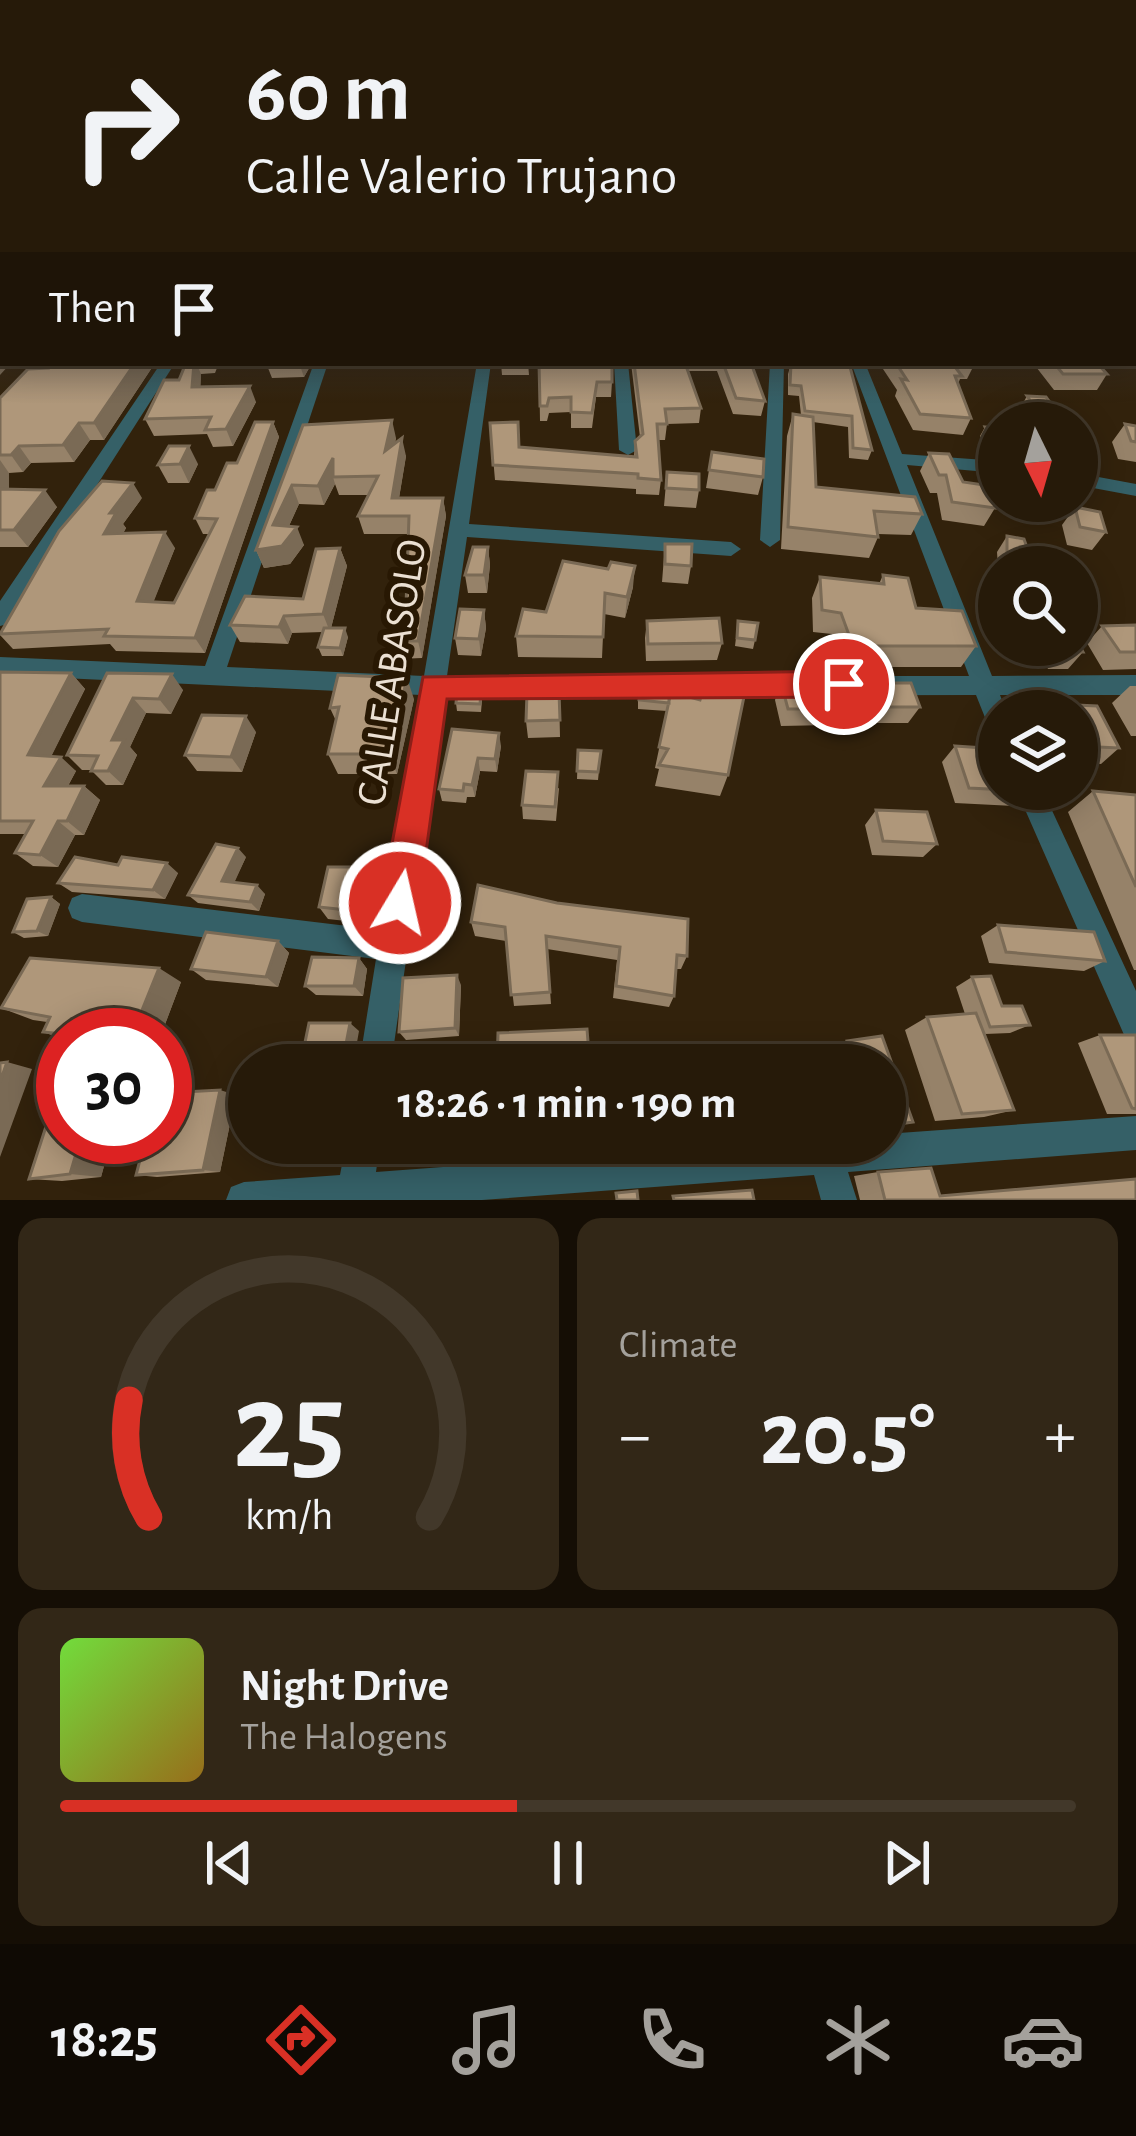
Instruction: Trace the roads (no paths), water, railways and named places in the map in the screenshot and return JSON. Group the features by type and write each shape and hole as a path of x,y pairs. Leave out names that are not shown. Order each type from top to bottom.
{"street":[{"path":"0,406 37,366"},
{"path":"0,618 166,366"},
{"path":"214,672 319,366"},
{"name":"CALLE ABASOLO","path":"378,1044 484,366"},
{"path":"621,366 628,450"},
{"path":"770,540 777,366"},
{"path":"859,366 984,690"},
{"path":"897,458 978,465"},
{"path":"1098,483 1136,490"},
{"path":"457,530 731,549"},
{"path":"0,666 214,672 434,686 1136,685"},
{"path":"1038,810 1136,1026"},
{"path":"82,908 393,946"},
{"path":"906,1150 1136,1133"},
{"path":"355,1196 360,1164"},
{"path":"244,1200 355,1196 732,1164"},
{"path":"828,1164 838,1200"}]}
